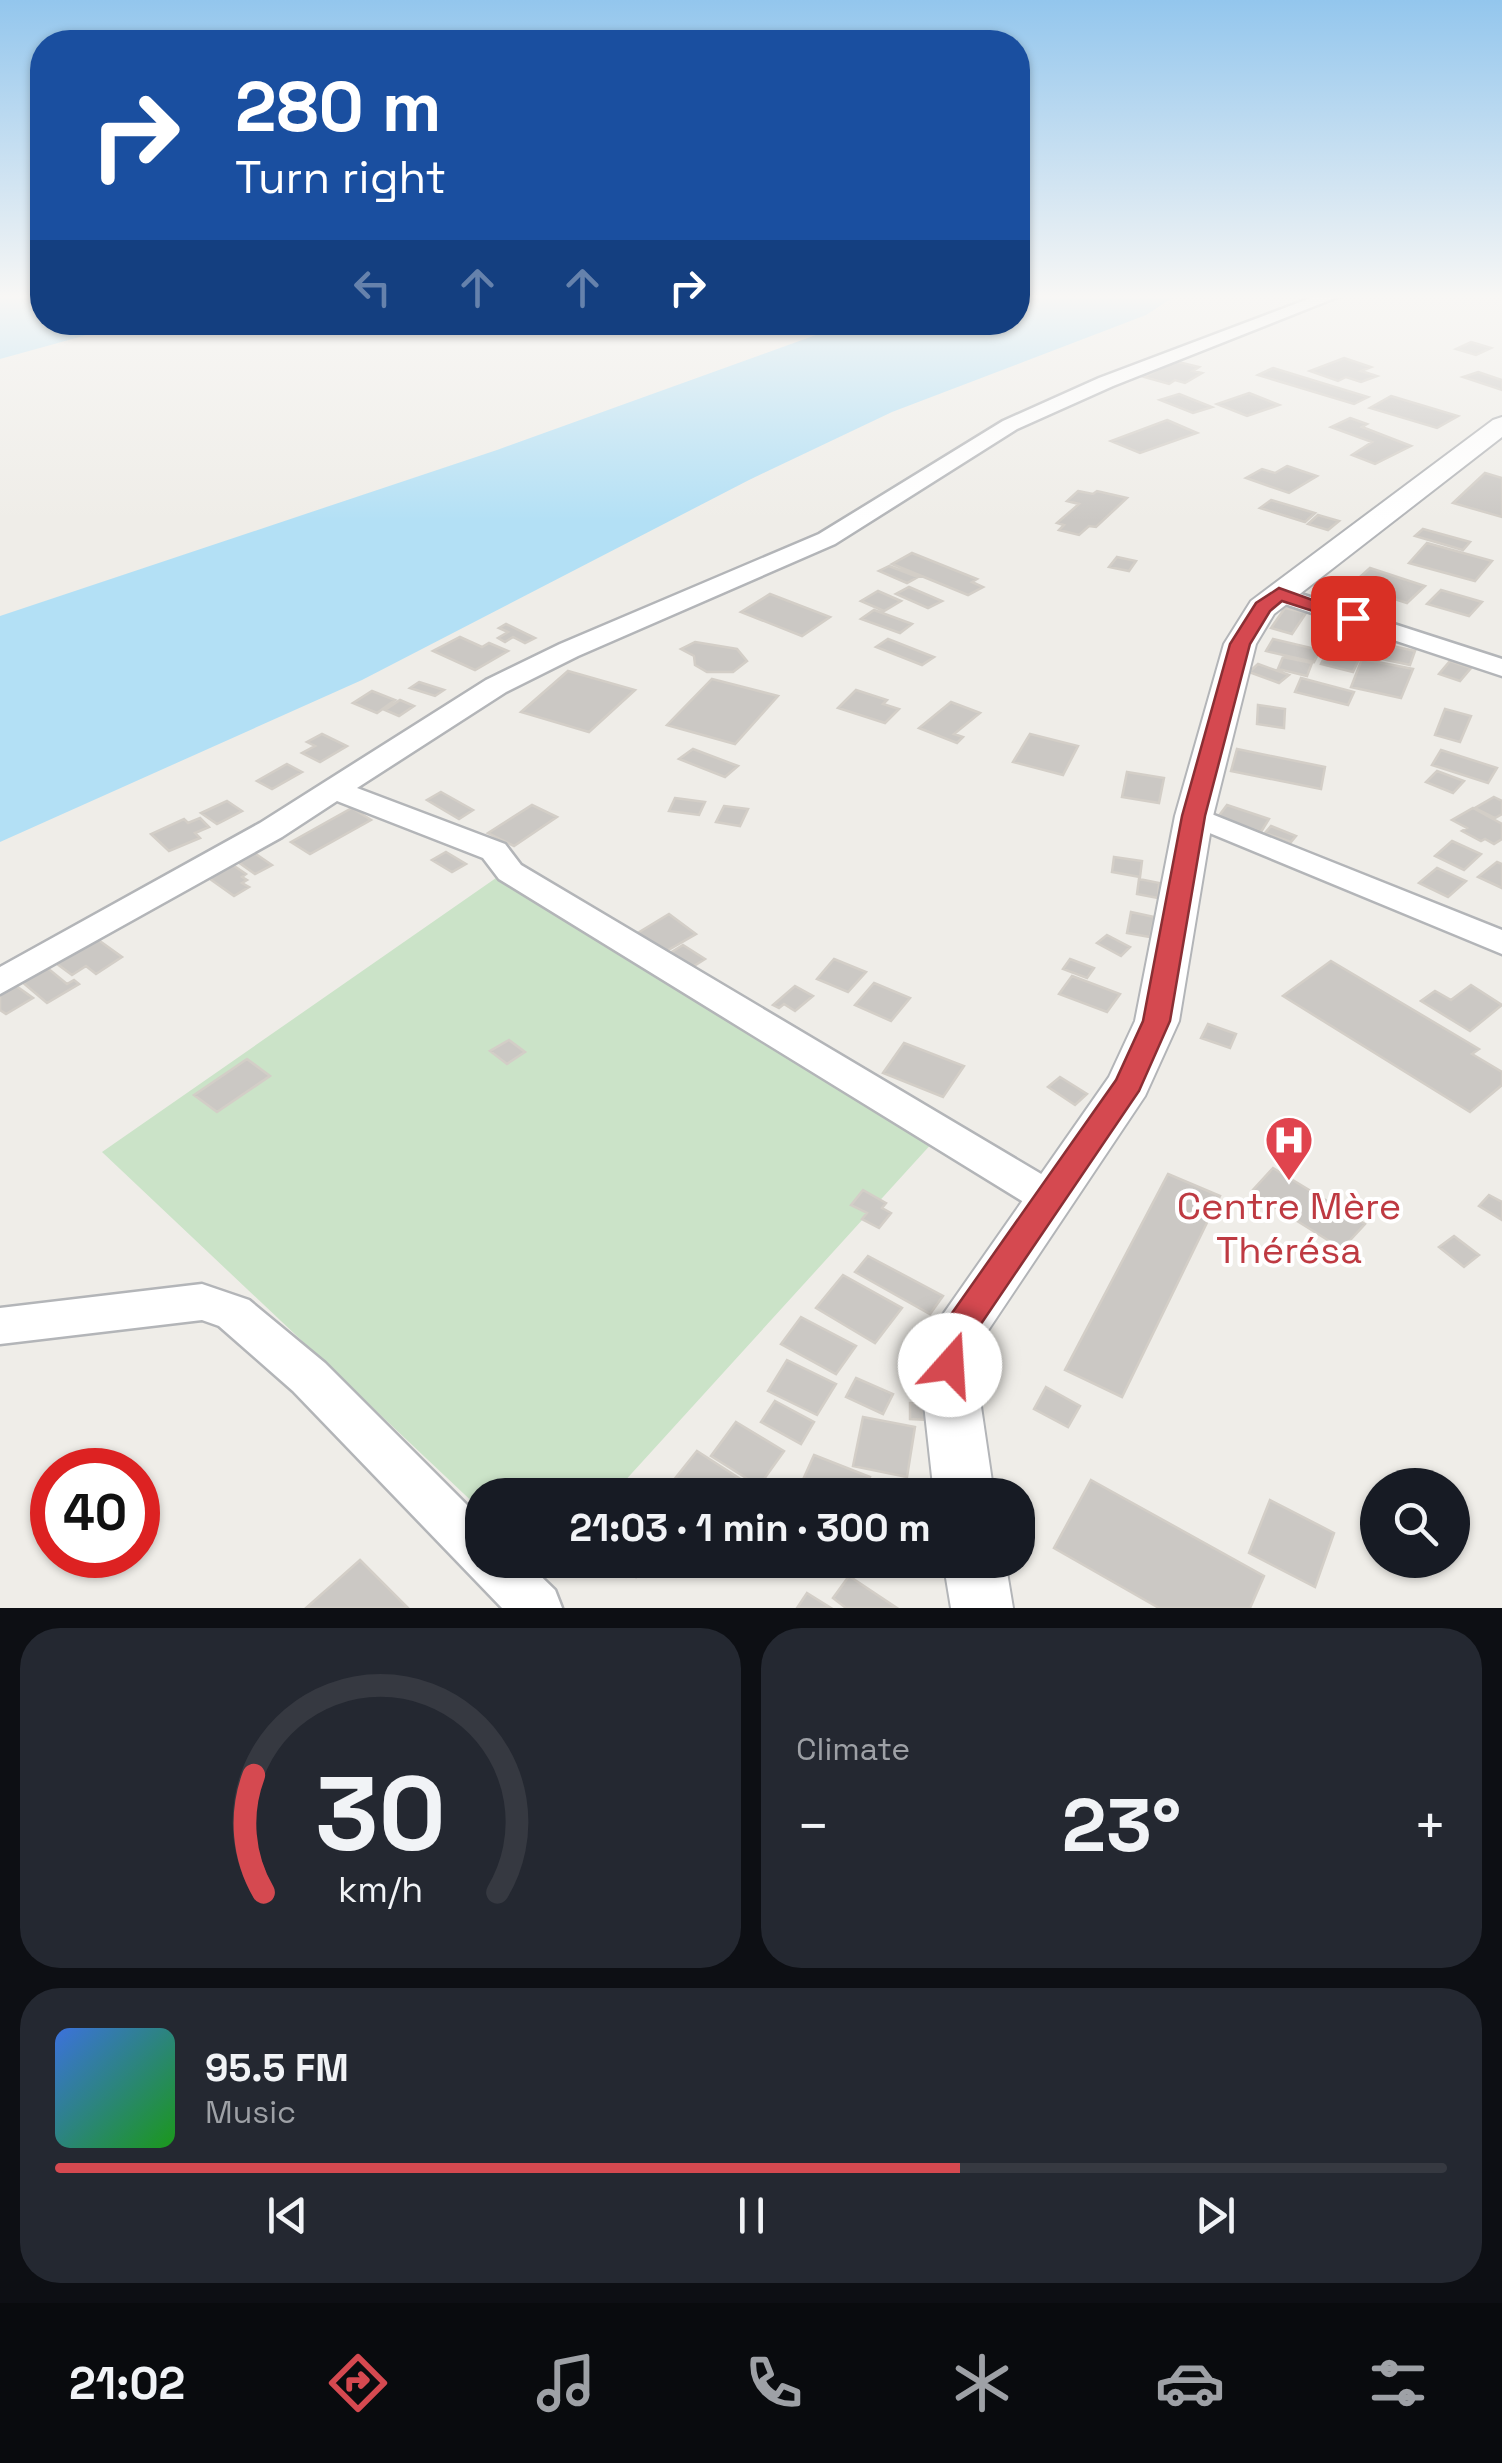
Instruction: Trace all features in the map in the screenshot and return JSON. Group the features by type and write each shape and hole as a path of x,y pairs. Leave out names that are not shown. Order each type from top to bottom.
{"street":[{"path":"0,982 335,790 496,686 828,539 1010,425 1135,371"},
{"path":"962,1478 950,1386 950,1343 1129,1084 1156,1021 1194,816 1240,644 1262,608 1501,427"},
{"path":"1279,594 1502,668"},
{"path":"335,790 494,851 510,872 1048,1198"},
{"path":"1194,816 1502,943"},
{"path":"0,1326 202,1302 234,1313 309,1378 465,1536"},
{"path":"508,1578 537,1608"},
{"path":"977,1578 982,1608"}],"green space":[{"path":"496,878 934,1141 627,1478 465,1478 465,1495 102,1152"}],"water":[{"path":"716,371 999,371 892,412 749,480 362,680 0,842 0,616 497,450"}],"building":[{"path":"1155,371 1202,373 1185,383 1175,380 1169,384 1144,377"},
{"path":"1283,371 1368,397 1354,404 1258,375"},
{"path":"1310,371 1361,371 1377,376 1361,382 1346,377 1338,381"},
{"path":"1478,372 1502,380 1502,390 1463,377"},
{"path":"1249,393 1279,405 1247,416 1217,404"},
{"path":"1179,394 1212,407 1193,413 1160,400"},
{"path":"1391,396 1458,416 1437,428 1370,408"},
{"path":"1350,418 1367,424 1362,427 1411,446 1375,464 1352,455 1372,442 1331,427"},
{"path":"1167,420 1197,433 1140,453 1111,441"},
{"path":"1287,466 1317,476 1289,493 1246,478 1262,469 1275,473"},
{"path":"1485,473 1502,478 1502,517 1453,503"},
{"path":"1078,491 1127,498 1096,527 1089,526 1079,535 1059,530 1064,525 1057,523 1079,504 1067,501"},
{"path":"1271,500 1315,513 1305,522 1260,508"},
{"path":"1318,515 1339,521 1328,530 1308,524"},
{"path":"1423,529 1470,542 1463,550 1415,536"},
{"path":"1427,543 1492,561 1475,581 1409,563"},
{"path":"912,553 977,579 972,582 983,587 968,595 892,564"},
{"path":"1117,557 1136,561 1129,571 1109,567"},
{"path":"889,566 918,577 907,583 879,571"},
{"path":"1370,568 1425,586 1407,603 1351,585"},
{"path":"909,587 942,601 928,608 896,594"},
{"path":"1332,587 1378,602 1363,615 1316,599"},
{"path":"1441,590 1482,602 1469,616 1427,604"},
{"path":"878,591 901,601 884,611 861,601"},
{"path":"770,594 830,617 802,636 741,612"},
{"path":"1285,608 1306,613 1292,634 1271,628"},
{"path":"874,610 912,624 900,633 861,619"},
{"path":"506,624 535,638 525,643 513,637 505,642 498,638 508,632 499,628"},
{"path":"460,637 482,647 489,643 508,651 475,670 433,651"},
{"path":"888,639 934,657 922,665 876,647"},
{"path":"1273,639 1320,650 1314,662 1266,651"},
{"path":"1369,641 1415,651 1410,665 1364,655"},
{"path":"695,642 737,649 747,661 733,672 707,672 695,665 694,656 681,649"},
{"path":"1328,650 1360,657 1353,672 1321,664"},
{"path":"1283,657 1312,663 1307,676 1278,669"},
{"path":"1362,659 1413,669 1401,698 1351,687"},
{"path":"1450,661 1471,668 1460,681 1439,674"},
{"path":"1258,664 1289,675 1279,683 1249,672"},
{"path":"568,671 635,690 589,732 521,712"},
{"path":"1301,678 1354,692 1348,705 1295,692"},
{"path":"712,679 778,696 735,744 667,725"},
{"path":"419,682 444,690 435,696 410,688"},
{"path":"856,690 887,700 883,704 899,709 885,723 838,708"},
{"path":"372,691 395,700 377,713 353,703"},
{"path":"400,700 414,706 399,716 385,710"},
{"path":"951,702 980,713 954,734 963,737 957,743 919,728"},
{"path":"1258,705 1285,709 1284,728 1257,724"},
{"path":"1445,709 1471,716 1460,742 1435,735"},
{"path":"322,734 347,746 320,762 302,753 315,746 307,742"},
{"path":"1030,734 1078,746 1063,775 1013,762"},
{"path":"693,749 738,766 725,777 679,759"},
{"path":"1237,749 1325,767 1321,789 1231,771"},
{"path":"1441,750 1497,768 1488,783 1432,765"},
{"path":"287,764 302,772 272,789 257,781"},
{"path":"1437,771 1464,781 1453,793 1426,782"},
{"path":"1127,772 1164,778 1159,803 1122,797"},
{"path":"441,792 473,810 459,819 427,800"},
{"path":"1494,797 1502,801 1502,814 1495,818 1475,808"},
{"path":"675,798 705,802 699,815 669,811"},
{"path":"227,801 242,811 217,824 201,813"},
{"path":"532,805 557,817 514,846 488,833"},
{"path":"1227,805 1269,819 1261,832 1218,817"},
{"path":"724,806 748,809 740,826 716,822"},
{"path":"352,808 371,820 310,854 291,842"},
{"path":"1473,808 1502,824 1502,839 1494,844 1481,841 1462,831 1467,828 1452,820"},
{"path":"200,818 209,827 195,833 200,838 169,851 151,834 184,819 188,823"},
{"path":"1271,826 1296,836 1291,842 1265,833"},
{"path":"1452,841 1481,854 1464,870 1435,856"},
{"path":"247,848 272,865 255,874 231,857"},
{"path":"446,852 466,864 452,872 432,860"},
{"path":"1114,857 1142,861 1140,877 1112,872"},
{"path":"224,859 246,874 242,877 247,880 242,883 249,887 234,896 200,872"},
{"path":"1497,862 1502,864 1502,888 1478,877"},
{"path":"1437,868 1466,881 1448,897 1419,883"},
{"path":"1139,879 1159,883 1158,898 1137,894"},
{"path":"1131,912 1154,917 1150,937 1127,933"},
{"path":"669,914 696,934 663,953 636,934"},
{"path":"90,934 122,957 96,974 86,966 72,975 53,961"},
{"path":"1107,935 1130,947 1121,956 1097,943"},
{"path":"683,945 705,959 683,973 662,958"},
{"path":"834,959 866,972 848,992 817,979"},
{"path":"1070,959 1094,968 1087,978 1063,969"},
{"path":"1331,961 1479,1049 1472,1054 1502,1072 1502,1085 1470,1112 1283,996"},
{"path":"40,962 67,984 74,980 79,984 47,1003 15,976"},
{"path":"1072,976 1120,994 1107,1012 1059,994"},
{"path":"12,983 33,998 6,1014 0,1010 0,990"},
{"path":"874,983 910,998 891,1021 855,1005"},
{"path":"1471,985 1502,1005 1470,1031 1421,1001 1435,991 1451,1000"},
{"path":"795,986 813,996 795,1011 784,1004 779,1008 773,1005"},
{"path":"1208,1024 1236,1034 1230,1048 1201,1038"},
{"path":"509,1040 525,1052 507,1064 490,1051"},
{"path":"904,1043 964,1066 943,1097 883,1073"},
{"path":"247,1059 270,1076 217,1112 194,1095"},
{"path":"1060,1077 1087,1094 1075,1105 1048,1087"},
{"path":"1273,1168 1365,1224 1342,1249 1251,1192"},
{"path":"1168,1174 1220,1196 1122,1397 1065,1370"},
{"path":"863,1190 886,1203 882,1208 891,1213 879,1228 862,1219 867,1213 851,1205"},
{"path":"1489,1195 1502,1202 1502,1220 1479,1206"},
{"path":"1454,1236 1479,1255 1464,1267 1439,1247"},
{"path":"868,1256 943,1296 930,1314 855,1272"},
{"path":"843,1275 902,1308 875,1343 816,1308"},
{"path":"801,1317 856,1346 836,1374 781,1344"},
{"path":"787,1360 836,1384 817,1415 768,1391"},
{"path":"856,1378 893,1394 883,1414 846,1397"},
{"path":"1046,1387 1080,1406 1068,1427 1034,1409"},
{"path":"775,1401 814,1422 801,1444 761,1422"},
{"path":"910,1403 926,1404 927,1420 910,1419"},
{"path":"863,1417 915,1427 907,1477 853,1466"},
{"path":"736,1422 784,1451 765,1478 746,1478 711,1456"},
{"path":"697,1451 739,1478 675,1478"},
{"path":"814,1455 870,1477 870,1478 804,1478"},
{"path":"1091,1480 1264,1576 1250,1608 1159,1608 1054,1548"},
{"path":"1270,1500 1334,1533 1315,1587 1249,1553"},
{"path":"360,1560 408,1608 306,1608"},
{"path":"848,1578 852,1578 897,1608 846,1608 833,1598"},
{"path":"807,1593 831,1608 797,1608"}],"place":[{"name":"Centre Mère Thérésa","path":"1289,1182"}],"route":[{"path":"950,1365 950,1343 1129,1084 1156,1021 1194,816 1240,644 1262,608 1279,594 1353,618"}]}
